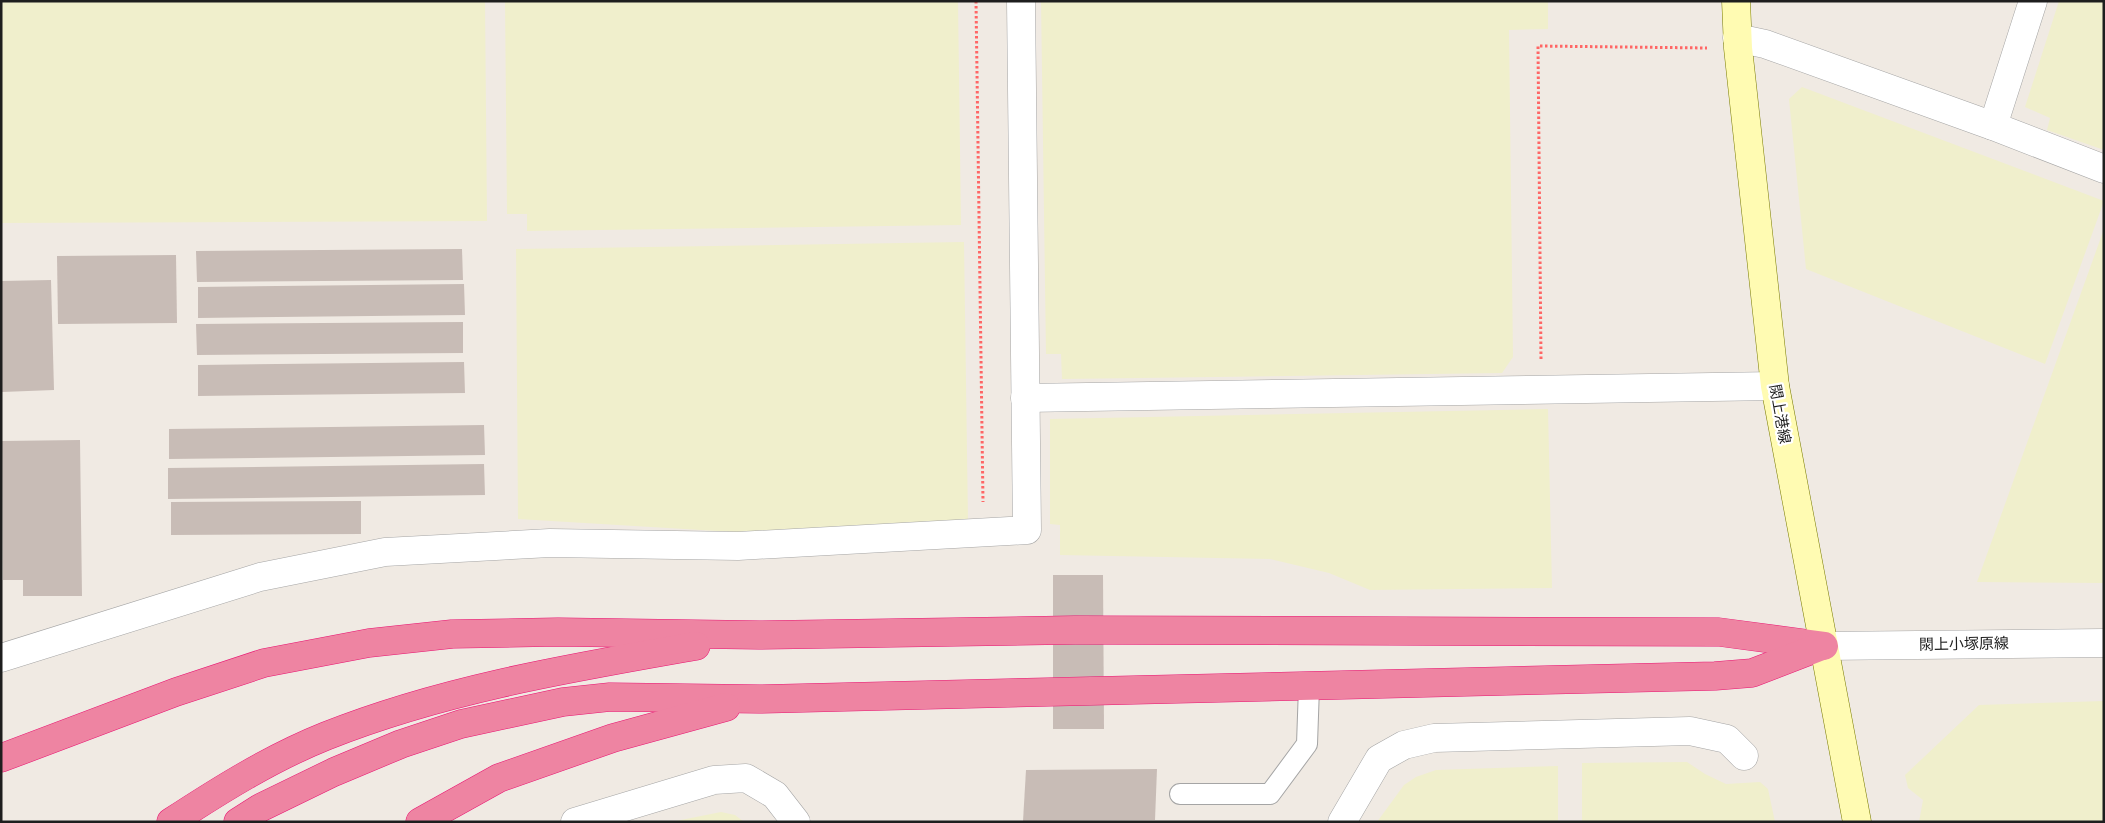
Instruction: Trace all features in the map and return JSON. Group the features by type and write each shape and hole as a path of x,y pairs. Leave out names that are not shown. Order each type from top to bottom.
{"highway":[{"path":"1,758 176,692 264,664 369,643 452,634 558,632 759,635 1075,630 1719,632 1824,646"},
{"path":"171,822 262,766 325,736 390,713 436,699 555,671 759,635"},
{"path":"238,822 260,808 334,772 401,744 461,724 563,702 610,697 759,698 1309,687 1716,676 1752,673 1824,646"},
{"path":"420,822 500,778 613,738 759,698"}],"main road":[{"name":"閖上港線","path":"1736,1 1738,43 1775,386 1857,822"}],"street":[{"path":"1,658 260,577 385,552 550,542 738,546 1027,530 1022,1"},
{"path":"1993,126 2032,1"},
{"path":"1738,43 1765,44 1993,126 2104,169"},
{"path":"1025,398 1775,386"},
{"name":"閖上小塚原線","path":"1824,646 2104,643"},
{"path":"1342,822 1379,759 1404,745 1434,738 1690,732 1727,739 1744,756"},
{"path":"575,822 714,780 746,778 775,795 796,822"}],"lane":[{"path":"1180,794 1270,794 1306,744 1309,687"}],"path":[{"path":"976,1 984,533"},
{"path":"1542,389 1538,46 1738,43"}],"green space":[{"path":"1,1 485,1 487,221 1,223"},
{"path":"505,1 958,1 961,225 527,231 527,214 507,214"},
{"path":"1041,1 1548,1 1548,29 1509,30 1513,357 1502,373 1062,379 1061,354 1046,354"},
{"path":"2059,1 2104,1 2104,150 2047,130 2050,118 2025,107"},
{"path":"1802,87 2104,201 2045,364 1806,269 1789,99"},
{"path":"2104,229 2104,583 1977,582"},
{"path":"964,242 968,522 751,533 518,519 516,249"},
{"path":"1548,409 1552,588 1370,590 1329,573 1270,559 1060,555 1060,525 1050,524 1050,419"},
{"path":"2104,701 2104,822 1919,822 1923,800 1908,788 1905,775 1979,705"},
{"path":"1687,762 1705,774 1726,784 1760,782 1768,789 1775,822 1582,822 1582,763"},
{"path":"1558,766 1558,822 1377,822 1404,785 1416,777 1436,770"},
{"path":"721,812 735,815 744,822 671,822"}],"building":[{"path":"462,249 463,280 197,282 196,251"},
{"path":"176,255 177,323 58,324 57,256"},
{"path":"51,280 54,390 2,392 1,281"},
{"path":"464,284 465,315 198,318 198,287"},
{"path":"463,322 463,353 197,355 196,324"},
{"path":"464,362 465,393 198,396 198,365"},
{"path":"484,425 485,455 169,459 169,429"},
{"path":"80,440 82,596 23,596 23,580 3,580 2,441"},
{"path":"484,464 485,495 168,499 168,468"},
{"path":"361,501 361,534 171,535 171,502"},
{"path":"1053,575 1103,575 1104,729 1053,729"},
{"path":"1157,769 1155,820 1023,821 1026,770"}]}
